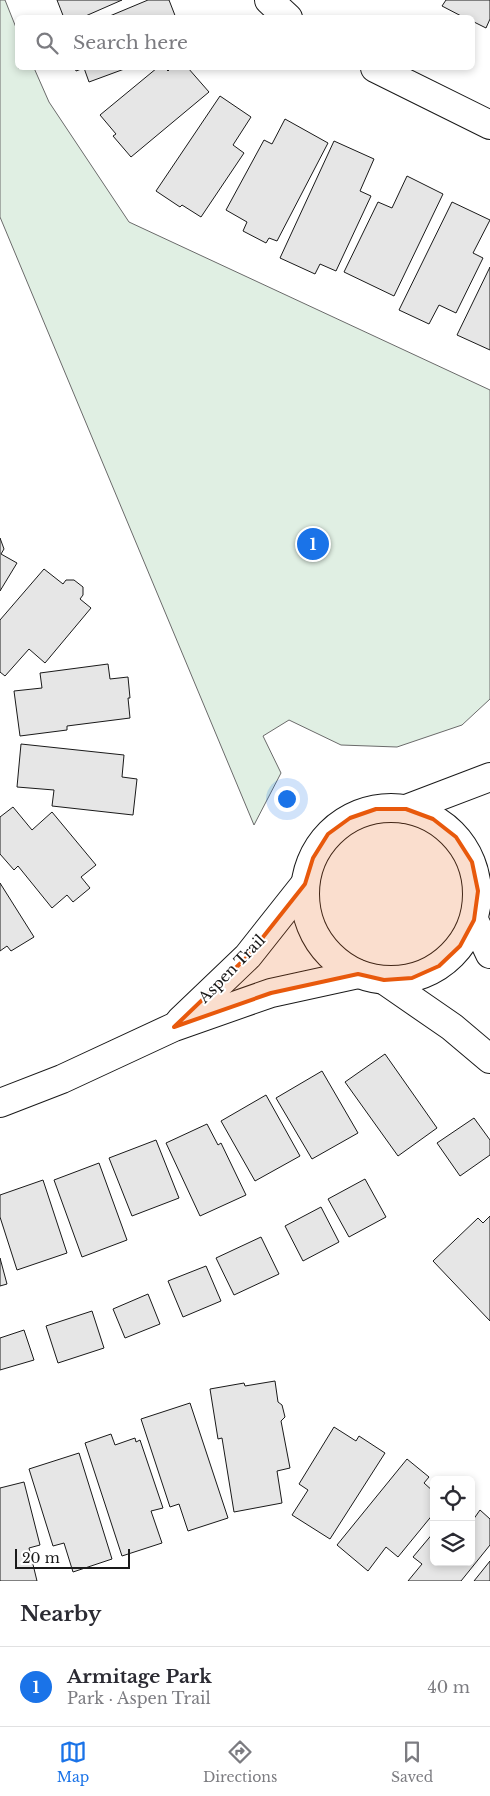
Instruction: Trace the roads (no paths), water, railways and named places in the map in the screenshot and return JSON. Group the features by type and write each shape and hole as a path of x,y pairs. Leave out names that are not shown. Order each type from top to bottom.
{"street":[{"path":"269,0 285,15"},
{"path":"379,70 490,125"},
{"name":"Aspen Trail","path":"406,809 490,777"},
{"name":"Aspen Trail","path":"376,809 406,809 433,819 456,837 484,879 474,920 460,946 439,966 412,978 384,980 358,974 334,959 316,938 306,912 305,884 313,858 328,834 350,818 376,809"},
{"name":"Aspen Trail","path":"174,1027 248,956 305,884"},
{"path":"474,920 490,954"},
{"name":"Aspen Trail","path":"0,1103 62,1079 174,1027 271,993 358,974"},
{"path":"384,980 452,1026 490,1059"}],"place":[{"name":"Armitage Park","path":"313,544"}]}
